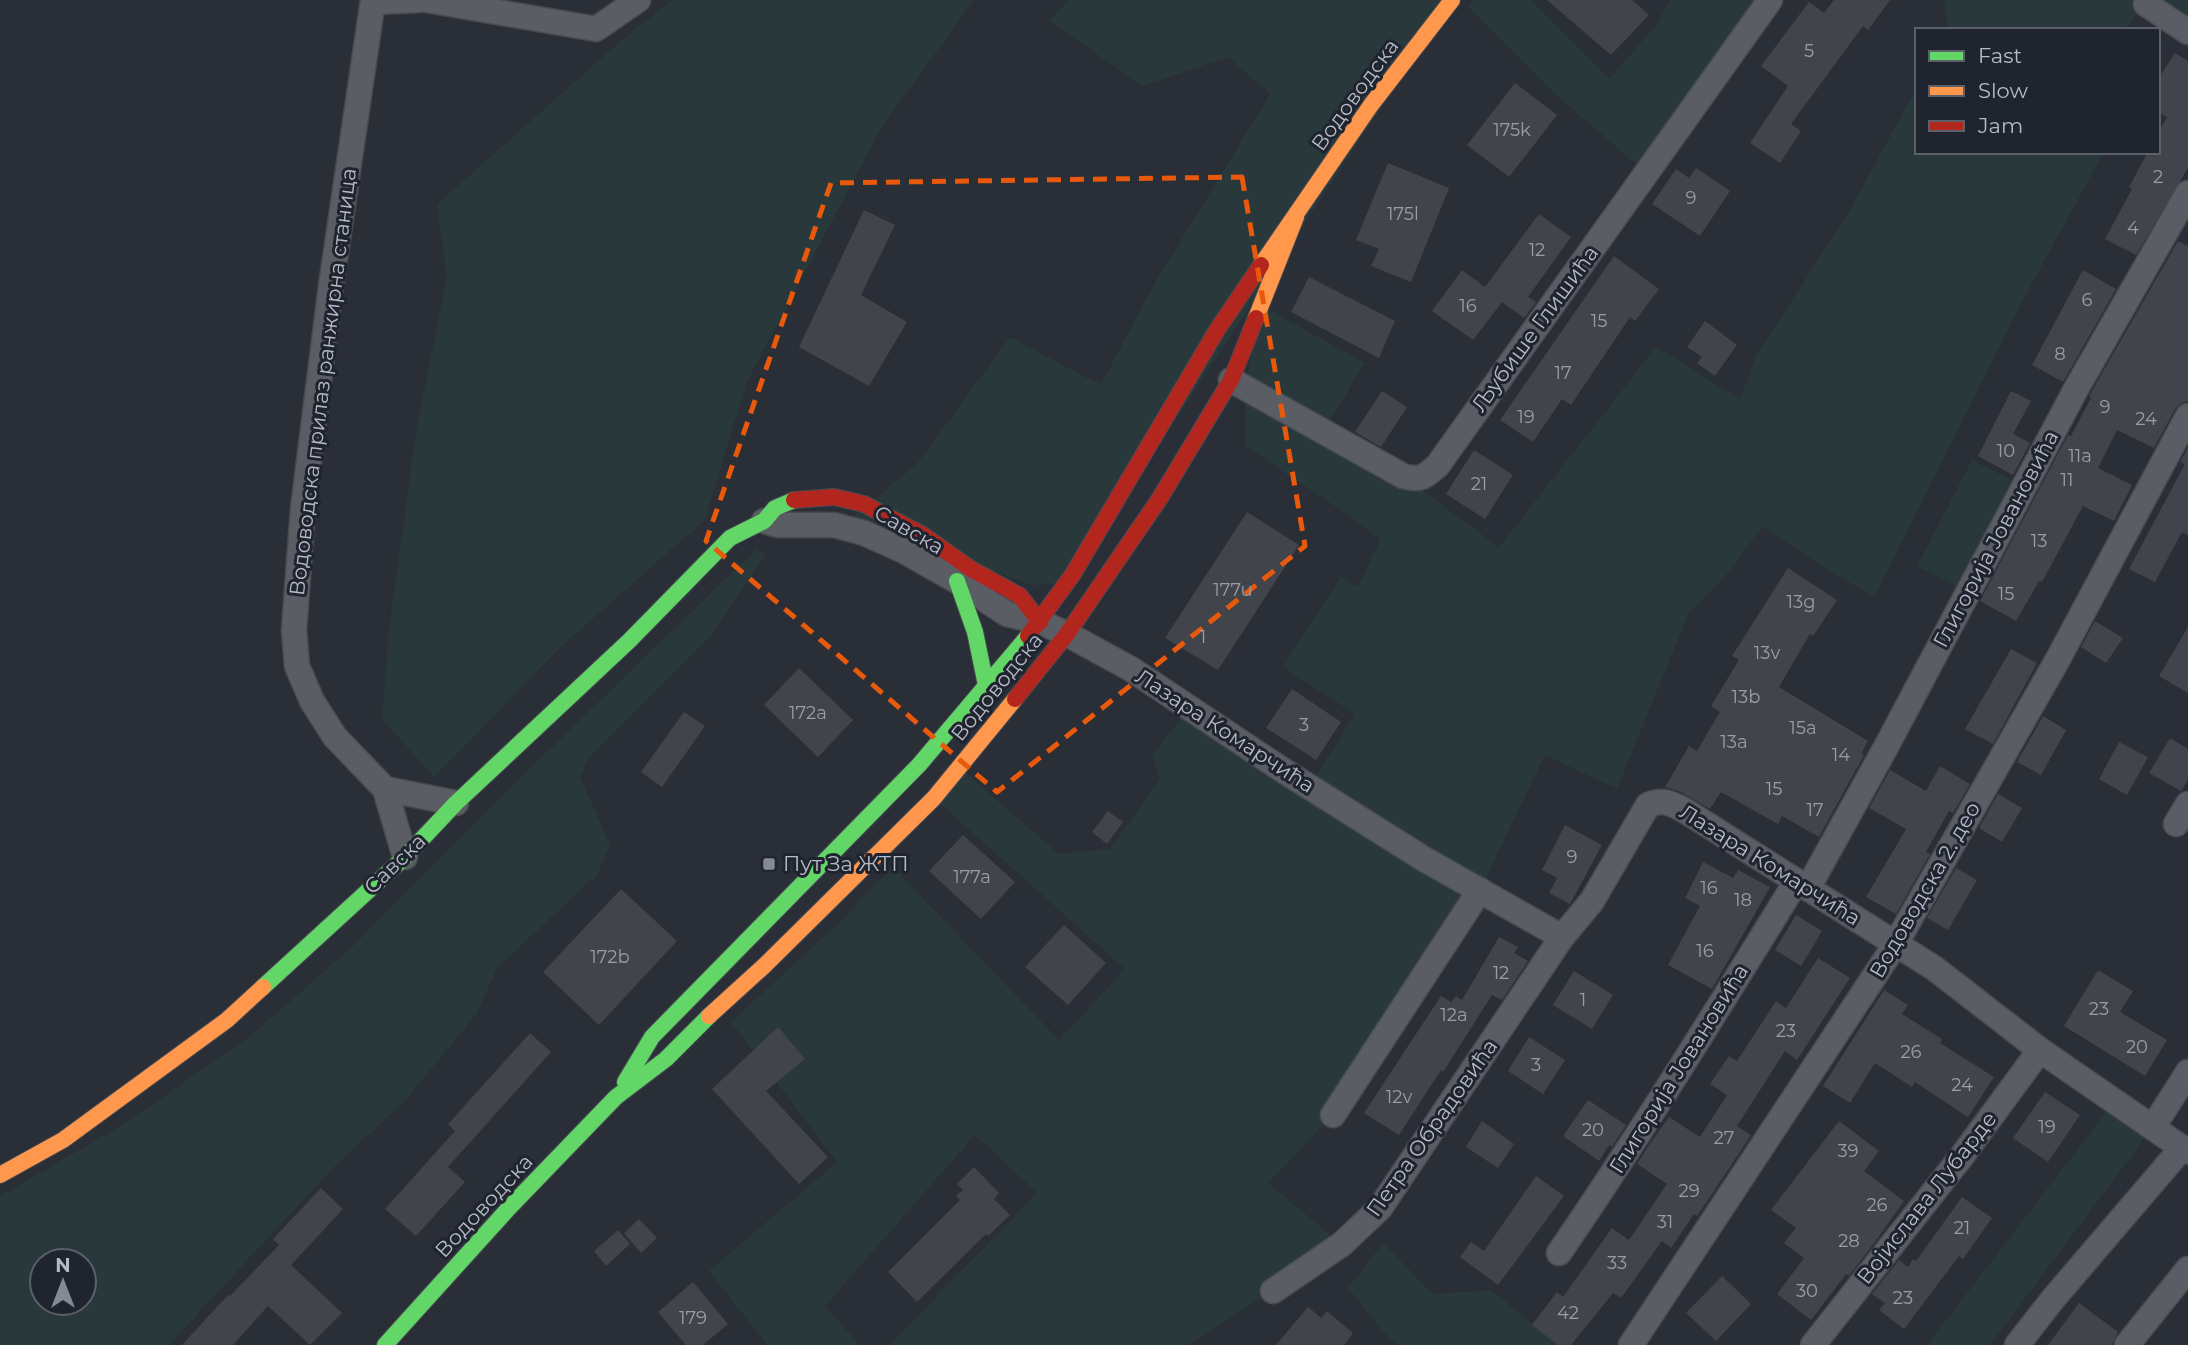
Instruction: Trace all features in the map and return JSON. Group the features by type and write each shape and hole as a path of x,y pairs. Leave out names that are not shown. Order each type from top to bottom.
{"main road":[{"name":"Водоводска","path":"616,1097 652,1037 919,765 1040,622 1067,584 1217,330 1371,106 1452,0"},
{"name":"Водоводска","path":"384,1345 508,1209 616,1097 666,1059 717,1007 820,914 934,798 1067,634 1160,498 1231,380 1296,217"},
{"name":"Савска","path":"0,1175 63,1140 227,1020 405,856 456,803 629,641 730,538 764,521"},
{"path":"986,685 964,575 1030,585"},
{"path":"1048,584 1067,584"}],"street":[{"path":"373,1 419,0"},
{"path":"427,0 596,29 638,0"},
{"path":"516,15 537,0"},
{"name":"Љубише Глишића","path":"1231,380 1403,476 1415,480 1424,478 1438,465 1770,0"},
{"name":"Водоводска прилаз ранжирна станица","path":"373,1 331,286 304,496 294,630 298,666 312,701 335,737 385,789"},
{"path":"2146,4 2188,32"},
{"name":"Глигорија Јовановића","path":"1559,1253 1802,885 1886,747 2063,413 2188,193"},
{"name":"Водоводска 2. део","path":"1631,1345 1895,945 2057,659 2188,416"},
{"name":"Савска","path":"764,521 778,525 834,525 864,533 964,575 1007,614 1040,622 1067,634"},
{"name":"Лазара Комарчића","path":"1067,634 1131,669 1281,769 1562,937 1592,901 1648,805 1658,801 1670,802 1934,968 2040,1050 2185,1150 2053,1299 2017,1345"},
{"path":"405,856 385,789 456,803"},
{"path":"1333,1115 1480,890"},
{"name":"Петра Обрадовића","path":"1273,1291 1342,1244 1380,1208 1562,937"},
{"name":"Војислава Лубарде","path":"1813,1345 1962,1156 2040,1050"},
{"path":"2153,1127 2188,1072"},
{"path":"2127,1345 2188,1269"}],"highlighted area":[{"path":"1242,177 1305,546 997,792 706,541 831,183"}],"shaded area":[{"path":"672,0 974,0 881,128 746,384 705,520 564,644 434,777 382,719 389,628 417,426 447,277 437,204 623,39"},
{"path":"1068,0 1452,0 1067,584 1030,585 852,517 916,465 1010,337 1101,385 1150,291 1270,94 1228,57 1143,86 1049,21"},
{"path":"1473,0 1531,0 1609,79 1655,26 1671,0 1770,0 1647,174 1553,92 1468,6"},
{"path":"1944,0 2188,0 2188,32 2146,4 2126,28 1948,28"},
{"path":"1915,91 1915,154 2103,154 2024,298 1874,598 1762,527 1724,578 1688,615 1617,789 1545,755 1480,890 1333,1115 1268,1183 1342,1244 1189,1345 889,1345 1037,1193 975,1135 825,1306 860,1345 767,1345 709,1271 837,1162 731,1022 833,928 893,867 1059,1040 1125,969 934,798 959,767 1059,854 1110,849 1160,779 1152,755 1189,708 1309,787 1355,714 1283,667 1341,577 1358,587 1380,540 1354,519 1245,446 1245,388 1262,306 1365,363 1323,432 1403,476 1499,547 1656,347 1740,399 1757,354 1847,215"},
{"path":"1972,460 2023,486 1968,592 1917,566"},
{"path":"757,548 765,556 709,638 588,759 580,777 610,845 597,875 497,968 478,1012 406,1100 331,1170 169,1345 0,1345 0,1196 119,1127 247,1039 355,944 476,821"},
{"path":"2114,1102 2153,1127 1990,1345 1927,1345"},
{"path":"1383,1243 1433,1294 1491,1290 1559,1345 1400,1345 1391,1341 1348,1288"}],"building":[{"path":"1547,0 1632,0 1649,15 1611,55"},
{"path":"1834,0 1890,0 1868,30 1863,26 1791,124 1801,131 1780,163 1750,143 1788,86 1761,66 1809,2 1824,13"},
{"path":"2175,53 2188,61 2188,168 2136,255 2105,239 2132,189 2129,187 2147,154 2160,154 2160,129 2167,117 2160,113 2160,76"},
{"path":"1515,83 1557,115 1509,177 1467,145"},
{"path":"1388,163 1449,188 1411,282 1371,266 1379,249 1356,240"},
{"path":"1696,168 1730,191 1700,236 1652,204 1676,169 1689,178"},
{"path":"864,210 895,225 861,295 907,322 869,386 799,347"},
{"path":"1539,214 1571,237 1528,297 1536,302 1524,318 1502,302 1473,340 1432,311 1462,270 1485,287"},
{"path":"2178,241 2188,246 2188,401 2175,409 2154,448 2117,430 2098,468 2132,485 2114,521 2083,506 2042,582 2039,581 2016,621 1980,601 2068,435 2071,436 2091,398 2089,396"},
{"path":"1614,256 1659,289 1635,321 1630,317 1571,405 1562,399 1533,442 1500,420"},
{"path":"2083,270 2116,289 2063,382 2032,365"},
{"path":"1309,277 1395,321 1379,358 1291,312"},
{"path":"1705,321 1737,345 1715,376 1697,363 1702,357 1687,347"},
{"path":"1382,391 1407,407 1381,447 1355,432"},
{"path":"2011,391 2031,401 2013,434 2030,443 2013,475 1978,456"},
{"path":"2188,448 2188,535 2182,532 2155,582 2129,569 2185,464 2180,462"},
{"path":"1474,450 1513,475 1485,519 1446,494"},
{"path":"1247,512 1299,545 1218,670 1165,638"},
{"path":"1788,568 1837,600 1813,636 1810,634 1779,687 1868,741 1861,754 1864,755 1819,837 1782,816 1778,824 1721,792 1710,809 1681,792 1665,787 1689,746 1697,751 1720,712 1711,706 1739,660 1732,656"},
{"path":"2095,621 2123,638 2106,663 2081,647"},
{"path":"2188,627 2188,693 2159,676"},
{"path":"2011,649 2037,663 1993,744 1965,729"},
{"path":"799,668 853,720 818,757 764,705"},
{"path":"1292,689 1341,722 1316,760 1266,728"},
{"path":"684,712 705,726 662,787 641,772"},
{"path":"2043,716 2066,730 2041,775 2017,762"},
{"path":"2170,738 2188,749 2188,780 2181,791 2149,773"},
{"path":"2119,742 2148,757 2127,795 2099,779"},
{"path":"1940,766 1970,784 1953,813 1949,811 1926,852 1930,854 1896,914 1866,897 1906,829 1869,808 1890,770 1926,791"},
{"path":"1998,794 2022,808 2002,842 1979,828"},
{"path":"1108,811 1123,822 1107,844 1092,832"},
{"path":"1565,825 1602,845 1570,904 1549,893 1557,878 1542,870"},
{"path":"963,835 1015,882 981,919 929,871"},
{"path":"1703,862 1733,878 1738,870 1770,887 1712,989 1668,965 1700,906 1685,898"},
{"path":"1956,868 1977,880 1948,930 1927,918"},
{"path":"621,889 677,941 599,1025 543,972"},
{"path":"1796,915 1822,931 1801,966 1775,950"},
{"path":"1064,925 1106,963 1068,1005 1025,967"},
{"path":"1499,937 1518,947 1514,953 1528,961 1502,1000 1492,995 1399,1135 1364,1113 1441,996 1451,1002 1456,996 1462,1000"},
{"path":"1818,958 1850,978 1797,1060 1785,1051 1737,1126 1751,1135 1732,1164 1697,1216 1694,1214 1671,1248 1662,1241 1621,1298 1613,1293 1571,1345 1558,1345 1532,1325 1557,1292 1563,1297 1612,1228 1629,1240 1667,1184 1637,1164 1651,1142 1669,1117 1700,1137 1727,1095 1710,1084 1729,1056 1737,1061 1776,1001 1786,1008"},
{"path":"2098,970 2133,991 2120,1012 2167,1040 2145,1076 2064,1026"},
{"path":"1574,971 1613,995 1592,1029 1553,1005"},
{"path":"1884,990 1908,1005 1902,1014 1942,1039 1940,1043 1994,1077 1968,1117 1915,1082 1912,1087 1875,1063 1850,1103 1823,1086"},
{"path":"778,1027 805,1059 766,1091 828,1157 799,1184 712,1089"},
{"path":"530,1033 551,1052 448,1167 465,1182 416,1236 385,1209 455,1131 448,1124"},
{"path":"1529,1037 1565,1060 1543,1094 1508,1071"},
{"path":"2045,1092 2080,1115 2048,1162 2013,1138"},
{"path":"1588,1100 1626,1125 1599,1161 1563,1136"},
{"path":"1482,1121 1514,1144 1498,1168 1466,1147"},
{"path":"1839,1121 1879,1151 1864,1171 1904,1201 1849,1276 1846,1274 1811,1320 1777,1294 1804,1258 1784,1243 1796,1228 1771,1210"},
{"path":"974,1167 999,1193 994,1199 1010,1215 988,1236 986,1234 917,1302 888,1272 960,1200 956,1196 963,1190 957,1184"},
{"path":"1536,1176 1564,1196 1498,1285 1460,1257 1471,1242 1484,1251"},
{"path":"321,1188 343,1209 291,1265 342,1313 310,1345 268,1306 233,1345 182,1345 279,1245 273,1239"},
{"path":"1962,1197 1992,1218 1963,1259 1959,1256 1904,1329 1879,1310 1885,1303 1872,1294 1899,1260 1908,1267 1913,1259 1916,1261"},
{"path":"639,1219 657,1238 641,1253 624,1233"},
{"path":"618,1230 630,1244 606,1266 594,1251"},
{"path":"1722,1276 1751,1304 1716,1341 1686,1313"},
{"path":"693,1282 728,1324 703,1345 686,1345 658,1312"},
{"path":"2079,1303 2118,1332 2112,1345 2048,1345"},
{"path":"1308,1307 1321,1318 1327,1311 1353,1333 1344,1345 1276,1345"}],"traffic: fast":[{"path":"263,987 405,857 456,803 629,641 730,538 764,521 775,508 794,500"},
{"path":"957,581 975,632 986,685"},
{"path":"625,1082 652,1037 919,765 1028,636"},
{"path":"385,1345 508,1209 616,1097 666,1059 709,1016"}],"traffic: slow":[{"path":"1261,265 1371,105 1452,0"},
{"path":"1256,318 1296,217"},
{"path":"709,1016 764,966 934,798 1015,699"},
{"path":"0,1175 63,1140 227,1020 263,987"}],"traffic: jam":[{"path":"1028,636 1073,574 1217,330 1261,265"},
{"path":"1015,699 1067,634 1160,498 1231,380 1256,318"},
{"path":"794,500 834,497 864,504 923,535 971,569 1020,596 1040,622"}],"place":[{"name":"Пут За ЖТП","path":"769,864"}]}
